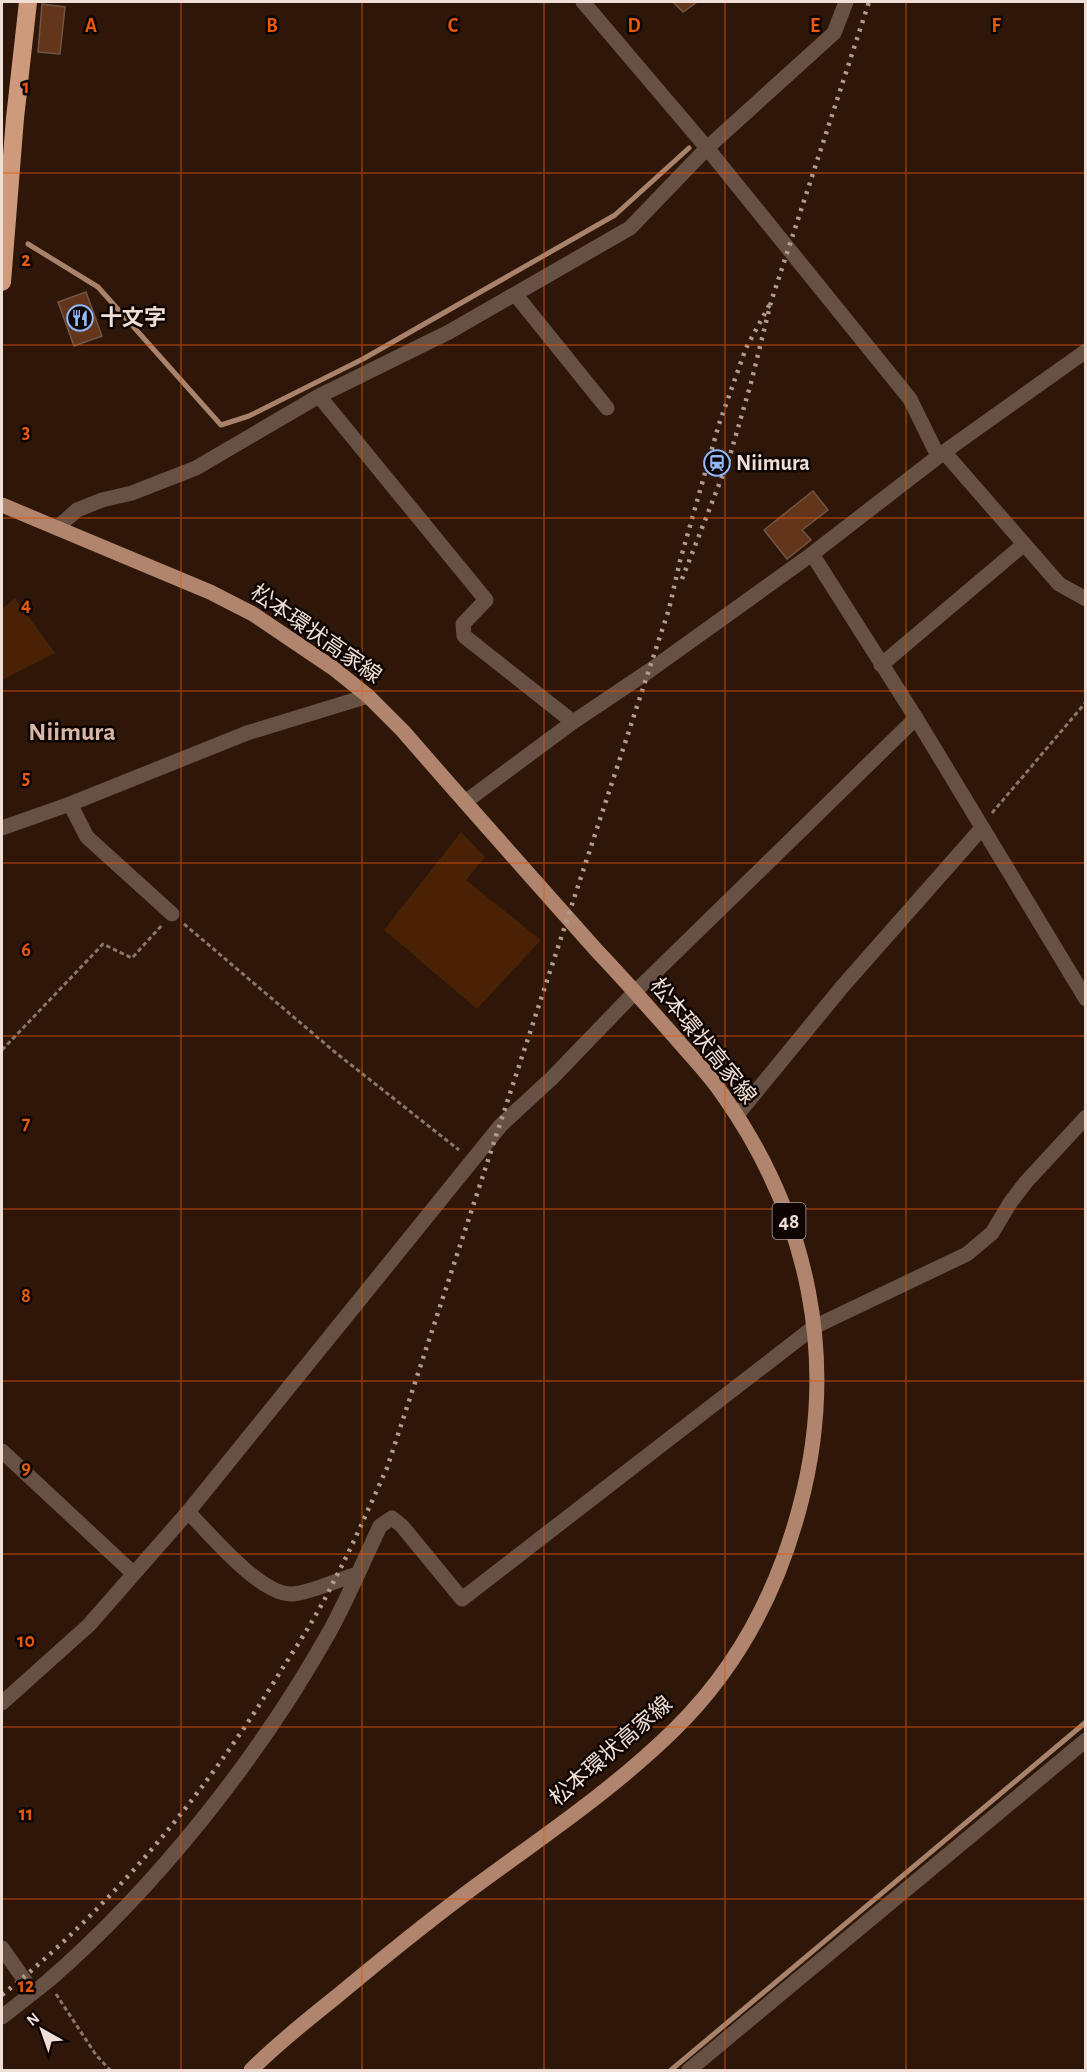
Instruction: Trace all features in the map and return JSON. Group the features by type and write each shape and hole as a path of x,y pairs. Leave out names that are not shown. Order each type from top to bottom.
{"highway":[{"path":"2,282 15,118 28,2"}],"main road":[{"name":"松本環状高家線","path":"2,505 210,592 254,614 333,668 368,696 404,731 714,1082 764,1159 795,1236 810,1298 814,1327 818,1411 806,1486 794,1531 775,1583 747,1638 723,1672 685,1719 643,1759 347,1987 251,2070"}],"street":[{"path":"583,2 707,148 910,399 941,454 1059,584 1086,599"},
{"path":"57,528 77,510 102,500 132,493 196,468 319,396 449,332 630,228 707,148 834,33 846,2"},
{"path":"515,294 607,408"},
{"path":"465,802 573,722 649,671 812,554 941,454 1086,351"},
{"path":"319,396 486,600 463,624 464,636 573,722"},
{"path":"881,665 1023,545"},
{"path":"812,554 916,718 1086,999"},
{"path":"2,828 70,804 247,733 368,696"},
{"path":"2,1703 89,1625 188,1512 501,1125 552,1078 635,992 916,718"},
{"path":"70,804 87,837 172,914"},
{"path":"737,1115 842,987 981,827"},
{"path":"2,2018 47,1981 122,1910 190,1833 256,1749 332,1628 380,1526 392,1518 402,1526 462,1599 814,1327 967,1254 992,1233 1026,1182 1086,1117"},
{"path":"2,1451 134,1574"},
{"path":"188,1512 251,1576 277,1591 291,1594 358,1574"},
{"path":"689,2070 1086,1740"},
{"path":"2,1948 33,1992"}],"path":[{"path":"981,827 1086,702"},
{"path":"2,1050 103,944 132,958 172,914 336,1053 471,1160"},
{"path":"47,1981 96,2055 110,2070"}],"shaded area":[{"path":"15,598 55,653 2,680 2,609"},
{"path":"461,832 485,857 466,880 541,940 477,1009 384,930"}],"building":[{"path":"673,2 697,2 683,12"},
{"path":"42,4 65,7 60,54 38,52"},
{"path":"86,292 102,336 74,346 58,302"},
{"path":"813,491 828,510 802,530 811,540 787,559 764,530"}],"waterway":[{"path":"28,244 98,287 221,425 249,416 363,359 615,215 689,148"},
{"path":"671,2070 1086,1722"}],"railway":[{"path":"682,579 729,459 771,302 869,2"},
{"path":"2,1995 83,1923 120,1885 190,1803 253,1715 303,1636 329,1591 362,1524 387,1468 669,609 680,561 719,424 746,348 771,302"}],"place":[{"name":"十文字","path":"80,318"},
{"name":"Niimura","path":"717,463"}],"district":[{"name":"Niimura","path":"72,732"}]}
